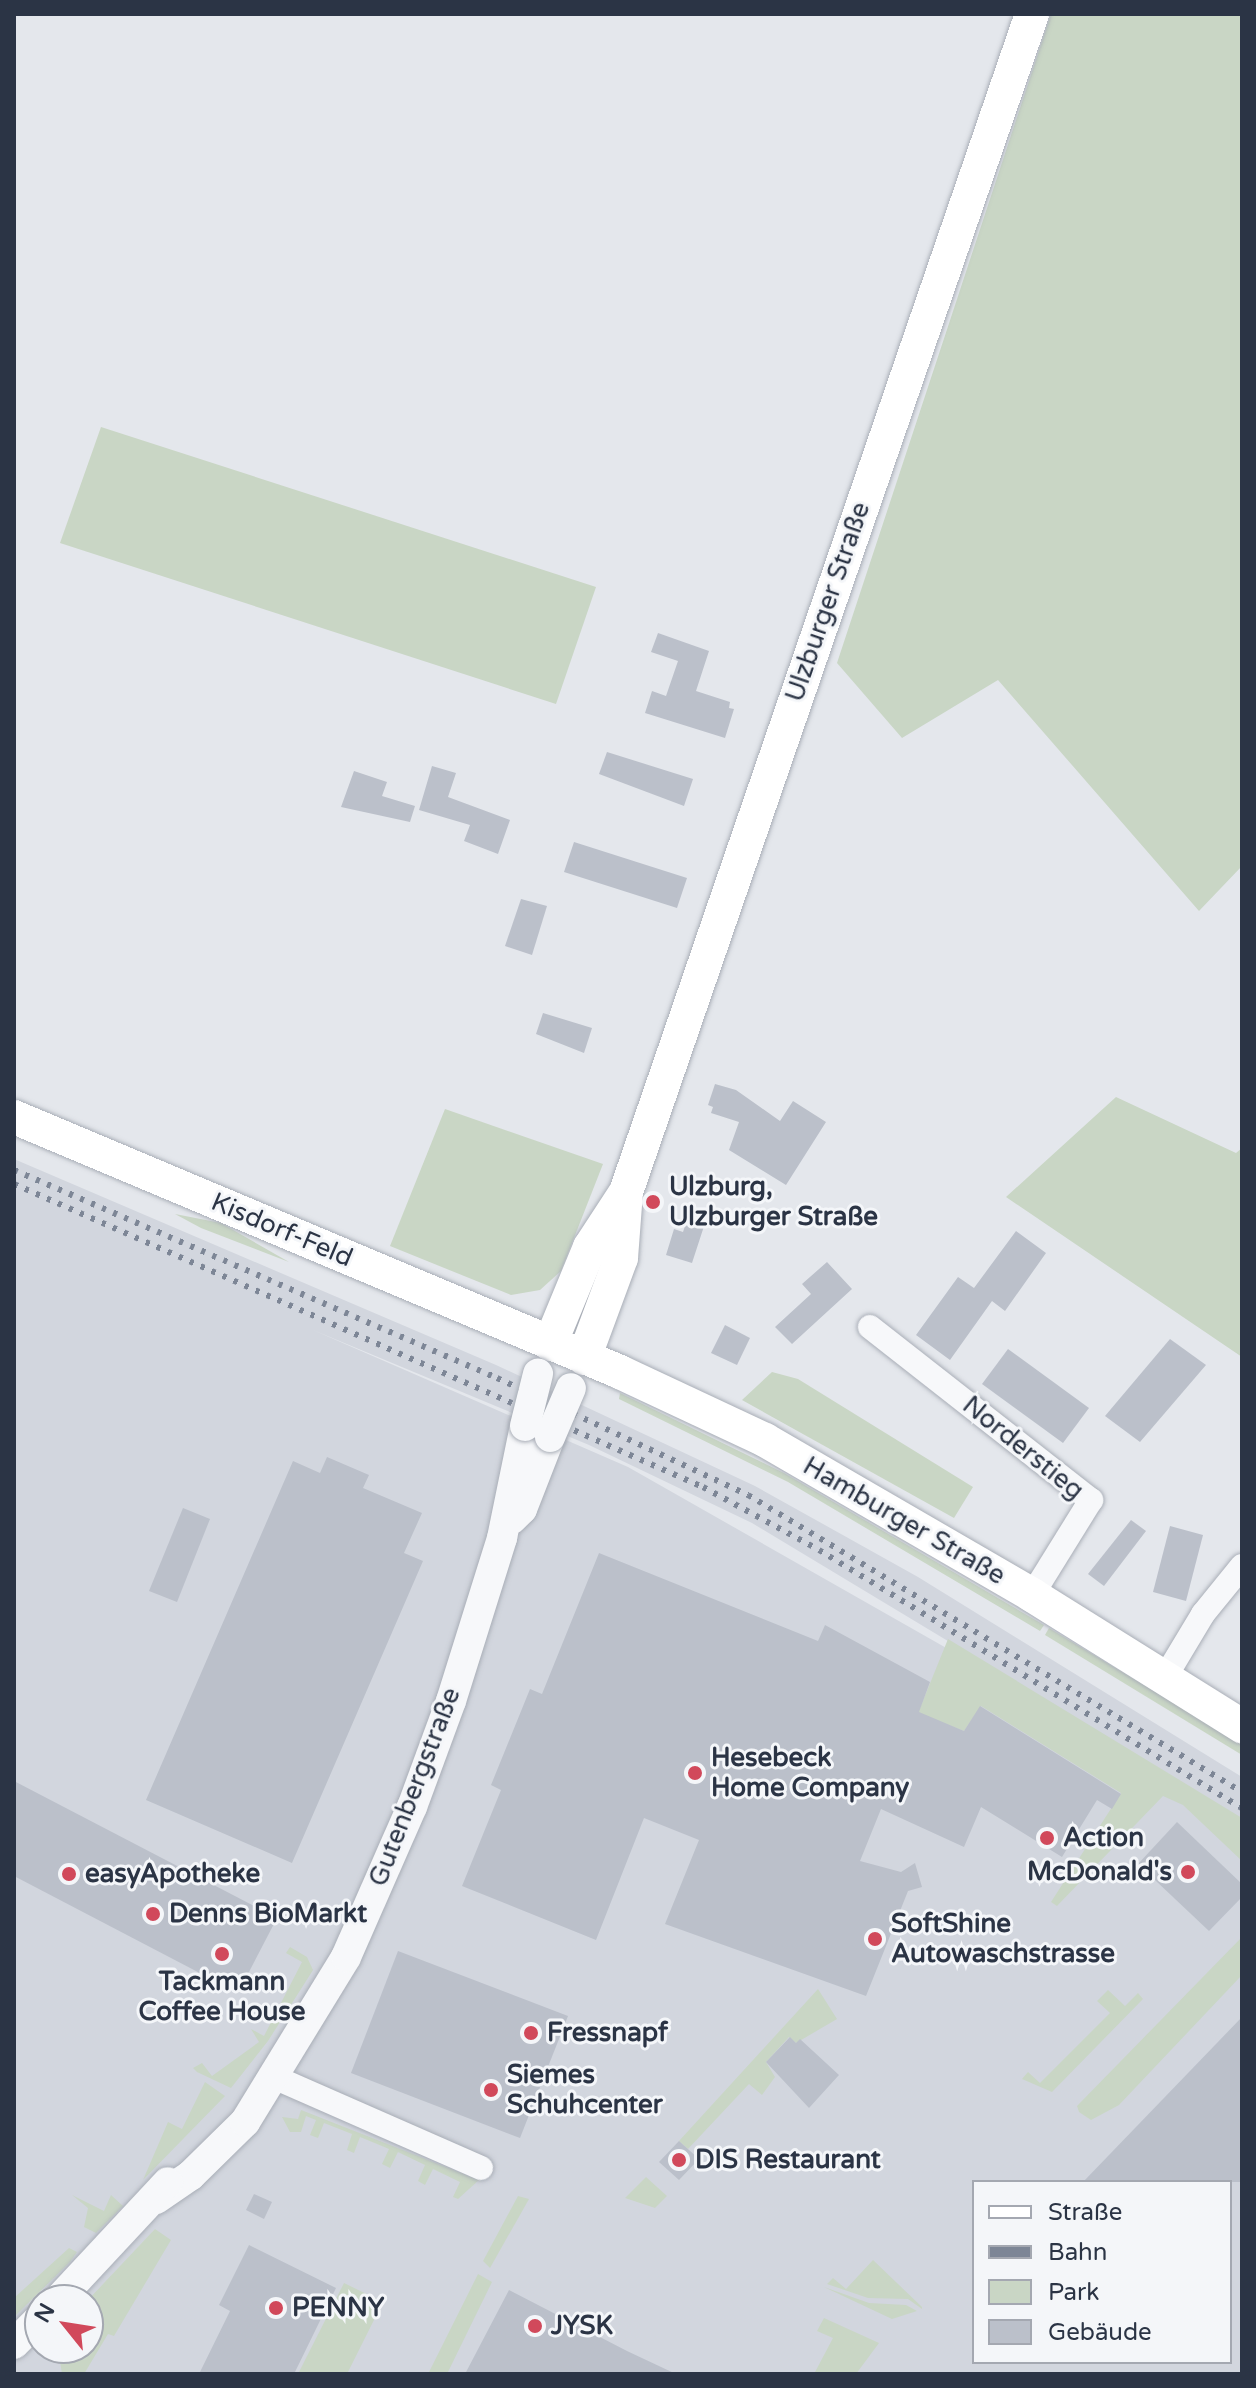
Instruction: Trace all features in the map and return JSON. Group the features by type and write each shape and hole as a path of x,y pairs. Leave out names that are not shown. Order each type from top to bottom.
{"main road":[{"name":"Ulzburger Straße","path":"544,1359 590,1247 626,1192 1032,14"},
{"name":"Kisdorf-Feld","path":"14,1117 544,1359"},
{"name":"Ulzburger Straße","path":"577,1373 621,1258 626,1192"},
{"name":"Hamburger Straße","path":"544,1359 765,1440 1032,1595 1242,1726"}],"street":[{"name":"Norderstieg","path":"870,1327 1091,1500 1032,1595"},
{"name":"Gutenbergstraße","path":"74,2284 156,2199 191,2175 245,2122 346,1957 412,1807 505,1526 522,1509 538,1431 544,1359"},
{"name":"Gutenbergstraße","path":"538,1431 577,1373"},
{"path":"1164,1679 1203,1614 1242,1566"},
{"path":"274,2077 481,2168"}],"shaded area":[{"path":"14,1159 496,1365 755,1486 918,1577 1242,1777 1242,2374 14,2374","holes":["313,1330 589,1445 752,1523 1177,1779 628,1467"]}],"green space":[{"path":"1051,14 1242,14 1242,866 1199,911 998,680 902,738 837,663"},
{"path":"101,427 596,587 556,704 60,543"},
{"path":"1116,1097 1236,1153 1242,1148 1242,1357 1006,1197"},
{"path":"445,1109 603,1164 561,1271 540,1290 511,1295 390,1246"},
{"path":"175,1214 221,1223 289,1262 201,1228"},
{"path":"772,1372 798,1379 973,1487 954,1518 742,1400"},
{"path":"620,1393 784,1473 1044,1625 1040,1631 788,1482 619,1399"},
{"path":"1049,1628 1242,1744 1242,1755 1045,1635"},
{"path":"948,1639 1242,1818 1242,1861 1183,1805 1163,1796 1057,1906 1051,1902 1121,1793 981,1706 964,1731 918,1713"},
{"path":"1242,1937 1242,1975 1119,2105 1091,2120 1079,2112 1077,2106"},
{"path":"290,1947 307,1957 313,1970 268,2041 231,2088 197,2072 193,2068 202,2063 212,2076 259,2042 251,2029 264,2036 302,1962 286,1953"},
{"path":"818,1989 837,2019 796,2043 789,2037 766,2062 775,2077 762,2095 749,2084 688,2149 679,2141"},
{"path":"1108,1990 1125,2006 1138,1993 1143,1999 1052,2092 1022,2079 1028,2072 1040,2083 1110,2013 1097,2001"},
{"path":"205,2082 225,2096 143,2180 168,2122 182,2129"},
{"path":"301,2110 479,2180 458,2199 453,2197 460,2182 433,2169 425,2185 418,2181 425,2165 398,2152 390,2168 382,2164 389,2149 360,2137 354,2153 347,2150 352,2134 324,2123 318,2138 310,2135 316,2120 306,2116 301,2132 290,2132 282,2117 298,2119"},
{"path":"646,2177 667,2196 655,2208 625,2198"},
{"path":"72,2195 104,2211 111,2195 123,2206 96,2233 84,2227 88,2208"},
{"path":"518,2196 529,2199 490,2268 483,2261"},
{"path":"155,2229 171,2240 114,2336 108,2334 104,2341 103,2284"},
{"path":"69,2248 77,2252 48,2284 29,2284"},
{"path":"873,2260 922,2309 908,2299 868,2298 827,2284 833,2278 846,2289"},
{"path":"478,2274 492,2282 447,2374 428,2374"},
{"path":"344,2283 383,2302 347,2374 298,2374"},
{"path":"824,2287 869,2303 906,2305 917,2311 892,2319"},
{"path":"24,2289 24,2307 14,2317 14,2298"},
{"path":"824,2318 879,2343 856,2374 814,2374 833,2338 817,2331"},
{"path":"60,2364 90,2364 84,2374 62,2374"}],"building":[{"path":"658,633 709,651 696,691 730,702 729,708 734,709 725,738 645,713 652,691 666,696 678,661 651,652"},
{"path":"607,752 693,779 684,806 599,774"},
{"path":"432,766 456,773 448,797 510,820 498,854 464,841 470,825 419,810"},
{"path":"354,771 387,782 382,796 415,806 410,822 341,807"},
{"path":"574,842 687,878 677,908 564,872"},
{"path":"521,899 547,906 532,955 505,946"},
{"path":"543,1013 592,1028 584,1053 536,1034"},
{"path":"715,1084 736,1090 780,1121 793,1101 826,1122 786,1185 729,1150 739,1122 711,1113 713,1107 708,1105"},
{"path":"690,1211 707,1217 692,1263 666,1255 674,1229 683,1232"},
{"path":"1016,1231 1046,1253 1005,1311 992,1301 950,1360 916,1335 958,1277 974,1288"},
{"path":"827,1262 852,1289 792,1344 775,1327 811,1294 802,1284"},
{"path":"725,1325 750,1338 737,1365 711,1353"},
{"path":"1170,1339 1206,1365 1140,1442 1105,1416"},
{"path":"1008,1349 1089,1408 1063,1443 982,1384"},
{"path":"327,1457 369,1475 363,1488 422,1513 404,1553 423,1561 292,1863 146,1800 293,1461 320,1473"},
{"path":"183,1508 210,1519 177,1602 149,1591"},
{"path":"1131,1520 1146,1531 1104,1586 1088,1574"},
{"path":"1170,1526 1203,1535 1186,1601 1153,1592"},
{"name":"Hesebeck Home Company","path":"599,1553 818,1641 825,1625 930,1682 919,1712 964,1731 980,1706 1121,1794 1112,1809 1097,1800 1062,1857 981,1807 964,1847 881,1809 860,1861 901,1872 915,1863 922,1887 908,1891 866,1996 665,1924 699,1840 644,1818 596,1940 462,1886 501,1790 491,1785 530,1689 542,1694"},
{"path":"14,1781 277,1918 238,1993 14,1876"},
{"name":"McDonald's","path":"1177,1822 1242,1884 1242,1897 1209,1931 1138,1864"},
{"path":"398,1951 568,2016 520,2138 351,2073"},
{"path":"1242,2017 1242,2182 1085,2180"},
{"path":"790,2037 796,2043 800,2039 839,2075 809,2108 766,2062"},
{"name":"DIS Restaurant","path":"679,2141 699,2159 679,2180 659,2162"},
{"path":"254,2194 272,2202 264,2219 246,2210"},
{"name":"PENNY","path":"249,2245 336,2288 294,2374 199,2374 230,2311 219,2305"},
{"name":"JYSK","path":"509,2290 627,2351 676,2374 465,2374"}],"railway":[{"path":"14,1170 497,1378 748,1495 1242,1792"},
{"path":"14,1184 703,1487 819,1550 1242,1808"}],"place":[{"name":"Ulzburg, Ulzburger Straße","path":"653,1202"},
{"name":"Hesebeck Home Company","path":"695,1773"},
{"name":"Action","path":"1047,1838"},
{"name":"McDonald's","path":"1188,1872"},
{"name":"easyApotheke","path":"69,1874"},
{"name":"Denns BioMarkt","path":"153,1914"},
{"name":"SoftShine Autowaschstrasse","path":"875,1939"},
{"name":"Tackmann Coffee House","path":"222,1954"},
{"name":"Fressnapf","path":"531,2033"},
{"name":"Siemes Schuhcenter","path":"491,2090"},
{"name":"DIS Restaurant","path":"679,2160"},
{"name":"PENNY","path":"276,2308"},
{"name":"JYSK","path":"535,2326"}]}
